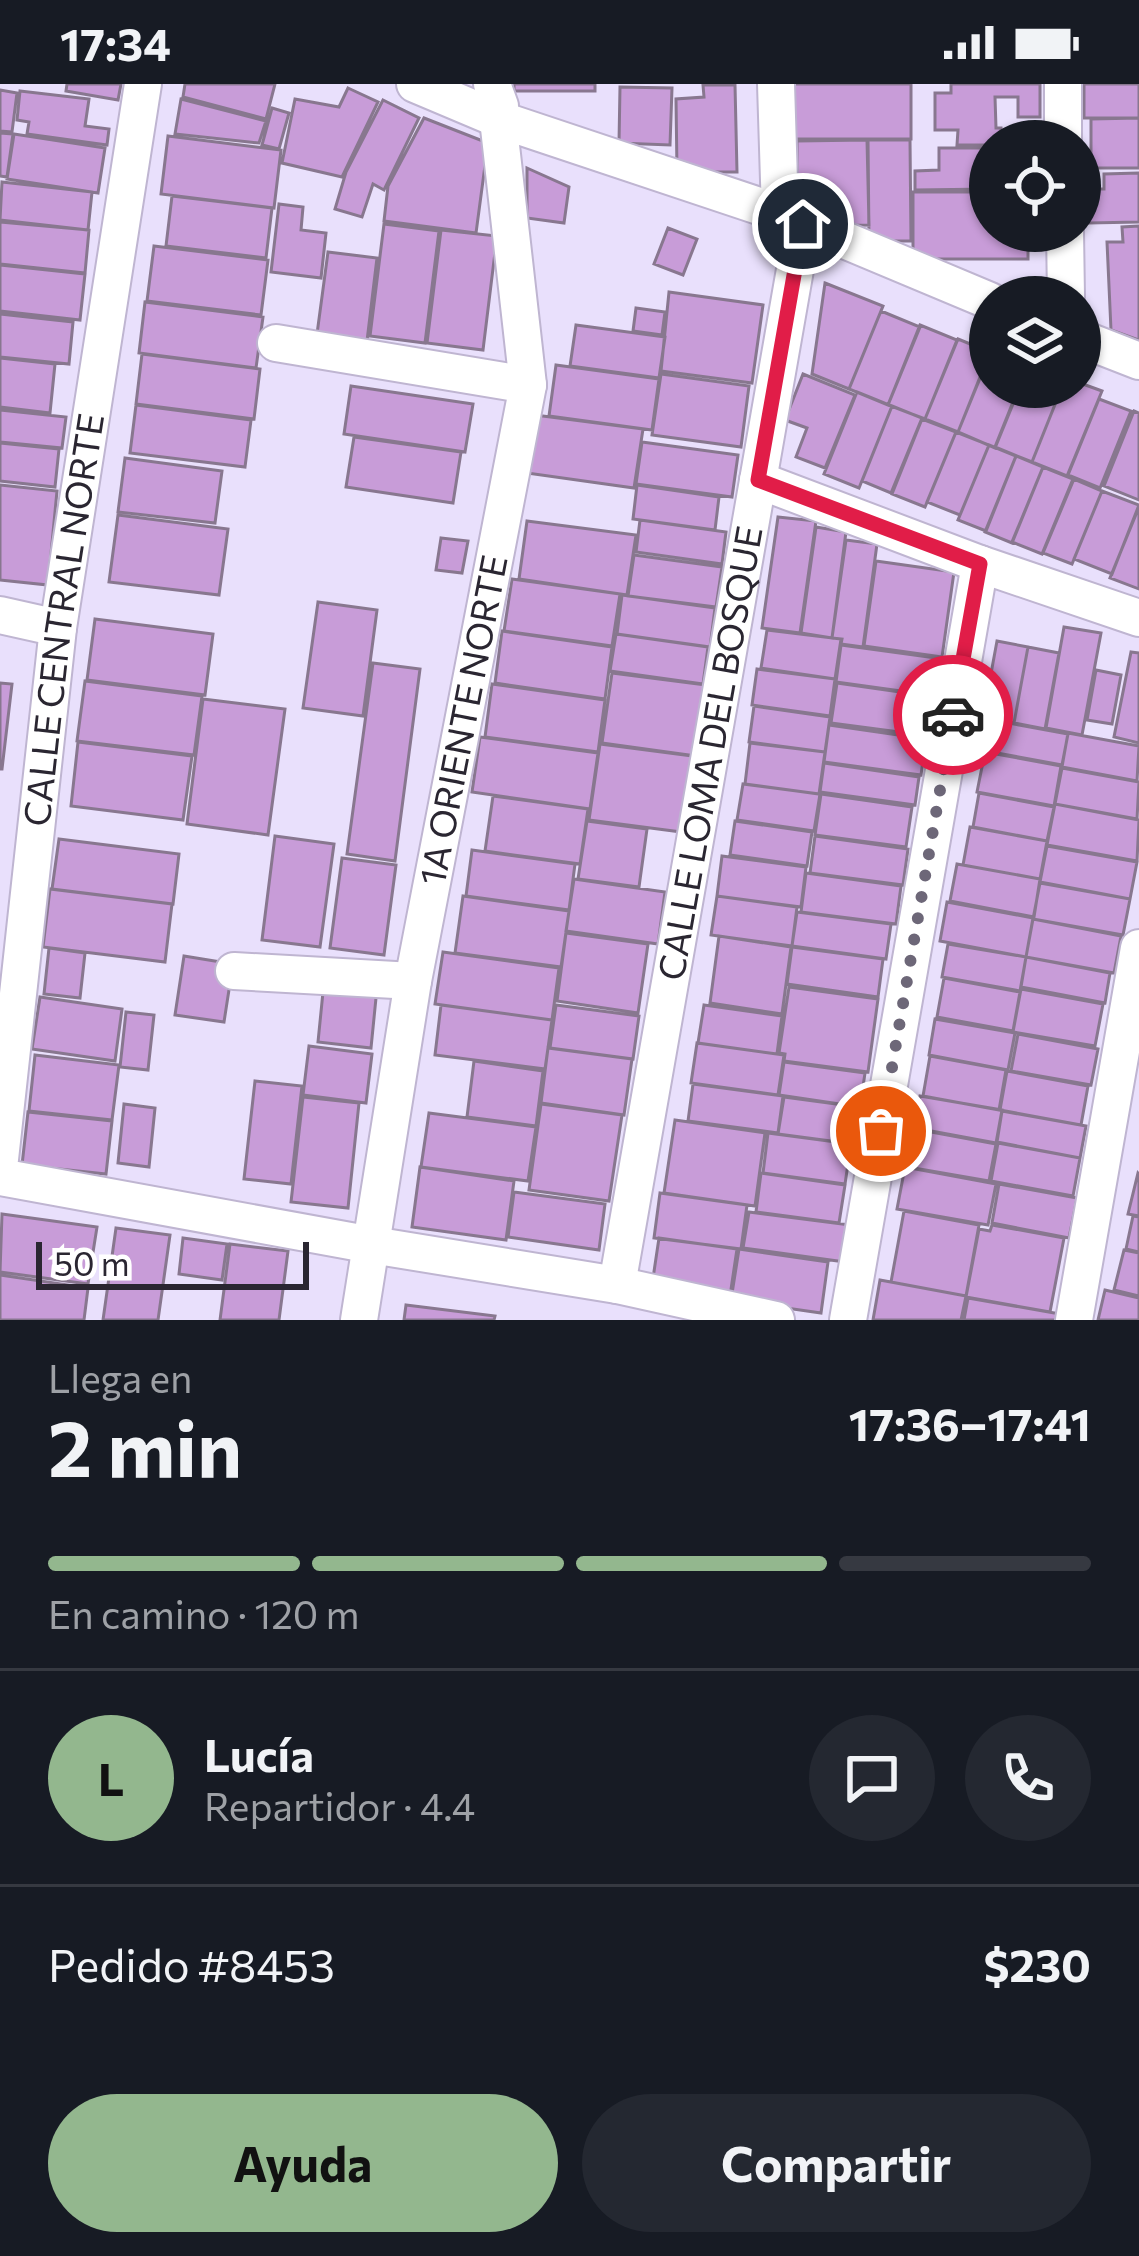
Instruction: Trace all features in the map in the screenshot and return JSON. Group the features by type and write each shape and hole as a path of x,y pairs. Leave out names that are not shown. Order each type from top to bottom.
{"street":[{"name":"CALLE CENTRAL NORTE","path":"0,1159 58,628 142,84"},
{"path":"415,84 495,102 969,292"},
{"name":"CALLE LOMA DEL BOSQUE","path":"617,1285 758,480 792,218 776,84"},
{"path":"1063,84 1064,120"},
{"name":"1A ORIENTE NORTE","path":"359,1320 413,981 528,385 495,102"},
{"path":"276,343 528,385"},
{"path":"1101,346 1139,361"},
{"path":"758,480 1139,618"},
{"path":"848,1320 980,564"},
{"path":"0,615 58,628"},
{"path":"1074,1320 1139,948"},
{"path":"234,971 413,981"},
{"path":"0,1178 617,1285 776,1320"}],"building":[{"path":"67,84 121,84 118,100 66,91"},
{"path":"185,84 275,84 266,119 183,97"},
{"path":"514,84 595,84 595,91 514,91"},
{"path":"792,84 911,84 911,139 792,139"},
{"path":"951,84 1040,84 1040,117 1018,117 1018,97 995,97 996,120 969,120 969,145 957,145 958,130 935,130 935,93 951,93"},
{"path":"1084,84 1139,84 1139,118 1084,118"},
{"path":"703,85 735,85 737,172 677,172 676,99 704,97"},
{"path":"620,87 672,88 670,145 619,143"},
{"path":"348,88 378,102 342,177 282,163 295,99 339,107"},
{"path":"0,90 17,93 12,132 0,131"},
{"path":"20,91 89,99 85,126 109,129 107,145 27,134 29,122 17,120"},
{"path":"181,99 266,121 259,143 175,134"},
{"path":"383,100 419,118 384,190 373,184 362,217 335,209 346,172"},
{"path":"272,108 289,113 279,149 262,145"},
{"path":"424,118 488,143 476,233 384,221 388,186"},
{"path":"1139,118 1139,168 1101,168 1101,120 1091,119"},
{"path":"0,133 13,134 7,177 0,176"},
{"path":"14,134 105,148 98,193 7,179"},
{"path":"168,136 281,150 274,208 161,194"},
{"path":"867,140 869,225 826,226 825,202 797,203 797,141"},
{"path":"868,140 910,140 911,241 869,241"},
{"path":"939,148 969,148 969,189 915,190 915,171 939,170"},
{"path":"527,168 569,187 564,223 527,218"},
{"path":"1139,173 1139,222 1101,223 1104,174"},
{"path":"2,182 92,192 88,230 0,220"},
{"path":"913,192 969,192 969,252 1028,252 1028,259 913,259"},
{"path":"172,196 272,208 266,258 166,246"},
{"path":"279,204 303,207 301,230 326,233 321,278 271,272"},
{"path":"0,222 89,230 85,273 0,264"},
{"path":"384,224 439,231 425,343 370,336"},
{"path":"1139,226 1139,340 1111,330 1107,242 1123,242 1122,227"},
{"path":"668,228 697,239 683,275 654,264"},
{"path":"441,230 497,236 483,350 427,343"},
{"path":"154,246 268,260 261,315 147,301"},
{"path":"328,252 377,258 367,341 317,334"},
{"path":"0,265 85,274 80,320 0,311"},
{"path":"825,283 883,306 849,389 812,374"},
{"path":"669,292 763,305 752,383 661,371"},
{"path":"145,302 263,317 256,368 139,353"},
{"path":"636,308 665,312 662,335 633,331"},
{"path":"881,311 920,327 888,405 849,389"},
{"path":"0,314 73,322 69,364 0,357"},
{"path":"576,325 665,337 659,378 570,366"},
{"path":"920,325 957,340 925,419 888,405"},
{"path":"958,339 969,343 969,404 958,432 925,419"},
{"path":"142,354 260,369 254,419 136,404"},
{"path":"0,358 55,364 50,413 0,407"},
{"path":"556,365 659,379 652,430 549,416"},
{"path":"661,374 749,386 741,447 652,435"},
{"path":"803,374 855,395 825,468 796,457 807,428 785,420"},
{"path":"351,386 473,404 465,452 344,434"},
{"path":"857,392 892,406 859,488 824,474"},
{"path":"1101,400 1131,411 1100,488 1068,475"},
{"path":"136,405 251,420 245,467 130,453"},
{"path":"969,405 1011,408 995,448 958,432"},
{"path":"892,406 922,418 891,493 862,481"},
{"path":"1011,408 1054,408 1032,462 995,447"},
{"path":"1054,408 1095,408 1067,476 1032,462"},
{"path":"0,410 66,417 62,448 0,442"},
{"path":"1134,411 1139,413 1139,500 1104,486"},
{"path":"535,415 643,429 634,488 527,473"},
{"path":"922,419 956,432 925,507 892,494"},
{"path":"956,432 989,445 960,515 927,502"},
{"path":"354,437 461,452 453,503 346,487"},
{"path":"642,442 738,455 732,497 636,484"},
{"path":"0,443 59,449 55,487 0,481"},
{"path":"989,445 1016,456 986,531 958,520"},
{"path":"1016,456 1043,467 1012,543 985,532"},
{"path":"125,458 222,471 215,523 118,512"},
{"path":"1043,467 1073,479 1042,554 1012,542"},
{"path":"1074,479 1102,491 1072,564 1043,553"},
{"path":"0,485 57,491 48,585 0,580"},
{"path":"637,485 719,497 715,530 633,519"},
{"path":"1102,491 1139,505 1112,574 1074,559"},
{"path":"1139,507 1139,589 1110,578"},
{"path":"118,515 228,529 219,595 109,582"},
{"path":"778,517 816,521 800,633 762,628"},
{"path":"640,520 726,532 722,564 636,552"},
{"path":"527,521 636,535 627,595 519,579"},
{"path":"816,527 846,532 832,638 801,633"},
{"path":"441,538 468,541 462,573 436,570"},
{"path":"846,540 877,544 863,647 832,638"},
{"path":"634,555 722,567 716,607 628,596"},
{"path":"876,561 954,572 942,657 864,646"},
{"path":"512,579 620,594 612,646 504,631"},
{"path":"622,595 715,608 710,647 617,634"},
{"path":"318,602 377,610 363,716 303,708"},
{"path":"95,619 213,634 205,695 87,680"},
{"path":"1064,627 1101,633 1082,735 1046,728"},
{"path":"767,630 841,639 835,679 761,668"},
{"path":"502,631 612,647 605,699 495,683"},
{"path":"616,634 708,647 703,684 610,671"},
{"path":"997,641 1028,647 1014,723 983,717"},
{"path":"841,645 936,658 930,695 836,682"},
{"path":"1028,647 1059,653 1045,729 1014,723"},
{"path":"1131,652 1139,653 1139,743 1114,737"},
{"path":"373,663 420,669 395,861 347,854"},
{"path":"757,669 835,679 830,716 752,705"},
{"path":"1096,670 1121,675 1112,724 1087,720"},
{"path":"612,673 706,685 696,756 602,743"},
{"path":"85,681 202,696 194,755 77,741"},
{"path":"0,683 12,684 2,769 0,769"},
{"path":"837,683 928,696 922,735 831,723"},
{"path":"492,684 605,700 598,752 485,737"},
{"path":"203,699 285,709 268,835 187,824"},
{"path":"754,706 830,717 825,752 749,742"},
{"path":"992,720 1068,734 1062,765 986,751"},
{"path":"829,725 926,739 921,775 824,762"},
{"path":"1068,733 1139,746 1137,781 1062,767"},
{"path":"480,737 598,753 590,809 472,792"},
{"path":"78,742 192,756 183,820 71,806"},
{"path":"750,743 825,752 819,794 745,784"},
{"path":"600,744 700,757 689,833 589,820"},
{"path":"985,752 1061,766 1054,806 977,792"},
{"path":"824,763 919,777 915,805 820,792"},
{"path":"1062,768 1139,782 1137,819 1055,804"},
{"path":"743,784 820,794 814,831 737,820"},
{"path":"979,793 1054,807 1047,841 973,827"},
{"path":"821,794 912,807 906,847 815,835"},
{"path":"493,796 588,809 580,864 485,851"},
{"path":"1055,804 1139,820 1137,861 1047,845"},
{"path":"587,821 647,829 639,887 578,879"},
{"path":"735,821 812,832 807,866 730,855"},
{"path":"970,827 1047,841 1040,879 963,865"},
{"path":"275,836 334,844 320,947 262,940"},
{"path":"815,836 908,849 903,885 810,873"},
{"path":"59,839 179,854 173,904 52,889"},
{"path":"1047,846 1137,862 1130,899 1040,882"},
{"path":"472,850 575,864 569,910 466,896"},
{"path":"722,856 806,867 801,907 717,896"},
{"path":"342,858 396,865 384,955 330,948"},
{"path":"957,864 1040,879 1034,917 950,901"},
{"path":"806,873 901,886 896,924 801,912"},
{"path":"574,879 665,892 658,944 566,931"},
{"path":"1040,883 1130,899 1123,935 1033,919"},
{"path":"50,889 172,904 165,962 43,947"},
{"path":"463,896 569,911 561,967 455,953"},
{"path":"717,896 797,907 792,946 711,935"},
{"path":"947,902 1033,918 1026,957 940,941"},
{"path":"797,912 891,924 886,959 792,946"},
{"path":"1033,919 1121,936 1114,973 1026,957"},
{"path":"566,933 648,944 638,1013 557,1001"},
{"path":"719,936 791,947 782,1014 710,1003"},
{"path":"948,944 1026,957 1020,991 942,977"},
{"path":"792,947 883,959 878,997 787,984"},
{"path":"49,948 85,953 80,998 44,994"},
{"path":"443,952 559,968 552,1020 435,1004"},
{"path":"184,956 233,964 224,1022 175,1015"},
{"path":"1026,957 1110,973 1105,1003 1021,987"},
{"path":"944,978 1020,992 1013,1031 937,1017"},
{"path":"324,982 377,988 371,1048 318,1042"},
{"path":"789,987 878,999 868,1072 784,1061 785,1054 779,1053"},
{"path":"1021,989 1103,1004 1095,1046 1013,1032"},
{"path":"40,997 122,1009 115,1061 32,1049"},
{"path":"441,1005 552,1020 545,1069 435,1055"},
{"path":"556,1005 639,1016 633,1059 550,1048"},
{"path":"704,1005 782,1016 777,1054 698,1043"},
{"path":"126,1012 154,1015 148,1070 120,1067"},
{"path":"935,1019 1015,1033 1008,1070 929,1055"},
{"path":"1018,1034 1098,1049 1091,1085 1011,1071"},
{"path":"697,1043 784,1055 778,1095 691,1083"},
{"path":"309,1046 372,1054 366,1103 303,1095"},
{"path":"548,1048 632,1059 624,1115 541,1103"},
{"path":"35,1055 119,1065 112,1120 29,1111"},
{"path":"930,1056 1006,1070 999,1110 923,1096"},
{"path":"474,1061 543,1071 536,1126 467,1117"},
{"path":"784,1062 865,1073 860,1107 779,1095"},
{"path":"1007,1071 1088,1086 1081,1125 1000,1110"},
{"path":"255,1081 302,1086 291,1184 244,1179"},
{"path":"693,1084 783,1096 778,1133 688,1121"},
{"path":"920,1096 1002,1110 996,1143 915,1128"},
{"path":"303,1097 359,1103 348,1208 291,1202"},
{"path":"784,1097 851,1106 846,1143 778,1134"},
{"path":"124,1104 155,1108 149,1167 118,1163"},
{"path":"541,1104 622,1115 609,1201 529,1190"},
{"path":"1002,1111 1086,1126 1080,1158 997,1142"},
{"path":"28,1112 112,1121 106,1174 22,1165"},
{"path":"429,1113 536,1127 528,1181 421,1167"},
{"path":"675,1120 765,1133 755,1206 664,1193"},
{"path":"915,1129 996,1144 989,1181 908,1167"},
{"path":"768,1133 851,1144 845,1184 763,1173"},
{"path":"998,1143 1080,1158 1073,1196 991,1181"},
{"path":"420,1167 514,1181 506,1240 412,1227"},
{"path":"905,1167 996,1184 988,1225 897,1209"},
{"path":"761,1173 845,1185 839,1223 756,1212"},
{"path":"1139,1174 1139,1216 1128,1214"},
{"path":"999,1184 1077,1198 1069,1238 992,1223"},
{"path":"514,1192 605,1204 599,1250 508,1237"},
{"path":"660,1193 747,1205 741,1249 654,1238"},
{"path":"904,1211 979,1225 966,1296 891,1282"},
{"path":"749,1212 850,1225 845,1262 743,1248"},
{"path":"2,1214 97,1227 88,1284 0,1272"},
{"path":"1133,1216 1139,1217 1139,1252 1126,1249"},
{"path":"992,1225 1064,1238 1050,1312 966,1297 979,1229 990,1231"},
{"path":"116,1228 170,1235 158,1320 103,1320"},
{"path":"183,1238 227,1244 222,1280 179,1274"},
{"path":"659,1238 737,1249 730,1296 652,1285"},
{"path":"230,1244 288,1251 279,1320 220,1320"},
{"path":"739,1249 828,1262 821,1313 731,1300"},
{"path":"1124,1250 1139,1253 1139,1296 1114,1290"},
{"path":"0,1275 88,1288 84,1320 0,1320"},
{"path":"880,1280 966,1296 961,1320 873,1320"},
{"path":"1105,1290 1139,1298 1139,1320 1098,1320"},
{"path":"968,1298 1060,1314 1059,1320 964,1320"},
{"path":"406,1305 495,1316 494,1320 404,1320"}],"way so far":[{"path":"881,1131 953,715"}],"route":[{"path":"803,224 758,480 980,564 953,715"}]}
